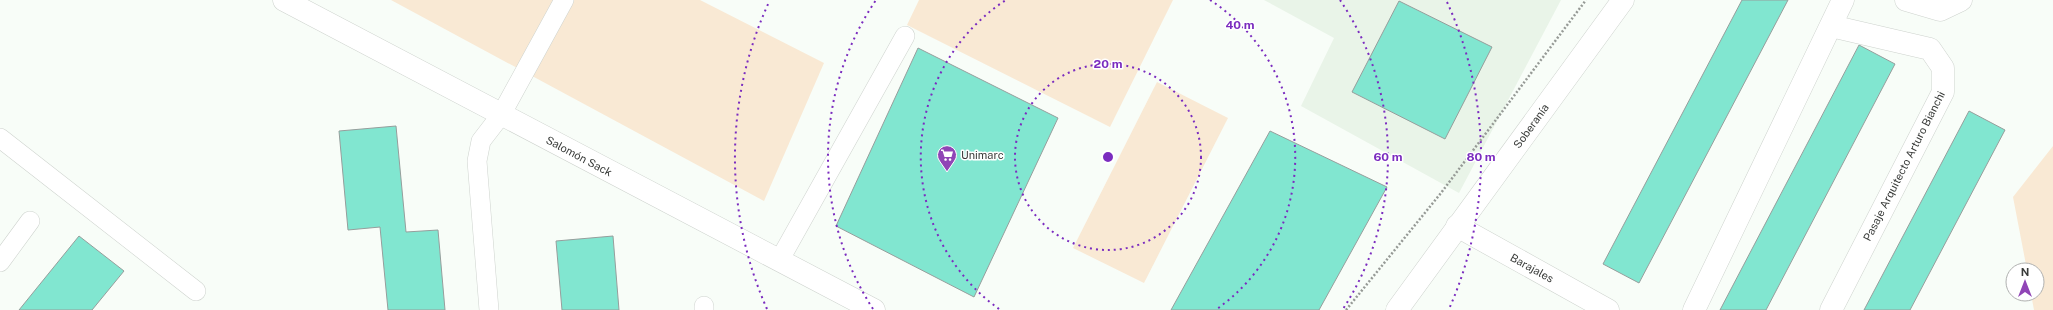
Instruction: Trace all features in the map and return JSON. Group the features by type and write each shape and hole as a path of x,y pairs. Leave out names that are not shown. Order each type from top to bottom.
{"street":[{"name":"Salomón Sack","path":"284,0 874,310"},
{"name":"Soberanía","path":"1397,310 1623,0"},
{"path":"1694,310 1843,0"},
{"path":"1906,0 1940,10 1961,0"},
{"name":"Pasaje Arquitecto Arturo Bianchi","path":"1831,26 1930,49 1943,68 1943,92 1831,310"},
{"name":"Barajales","path":"1457,226 1608,310"}],"lane":[{"path":"489,310 477,161 481,140 501,115 564,0"},
{"path":"779,261 905,36"},
{"path":"0,138 196,291"},
{"path":"0,262 30,221"}],"path":[{"path":"1346,310 1441,193 1586,0"}],"shaded area":[{"path":"391,0 700,0 824,63 764,201"},
{"path":"919,0 1173,0 1110,127 907,25"},
{"path":"1264,0 1561,0 1459,193 1301,106 1334,38"},
{"path":"1157,82 1228,118 1144,283 1073,248"},
{"path":"2053,146 2053,310 2034,310 2032,302 2045,302 2045,262 2025,262 2013,197"}],"building":[{"path":"1742,0 1788,0 1639,283 1603,264"},
{"path":"1399,1 1492,47 1445,139 1352,92"},
{"path":"1859,45 1895,64 1766,310 1720,310"},
{"name":"Unimarc","path":"918,48 1058,118 974,297 836,226"},
{"path":"1969,111 2005,130 1910,310 1864,310"},
{"path":"396,126 406,232 438,230 445,310 388,310 380,227 348,230 339,131"},
{"path":"1270,131 1387,187 1319,310 1171,310"},
{"path":"79,236 124,271 92,310 19,310"},
{"path":"613,236 619,310 562,310 556,241"}],"place":[{"name":"Unimarc","path":"947,172"}]}
